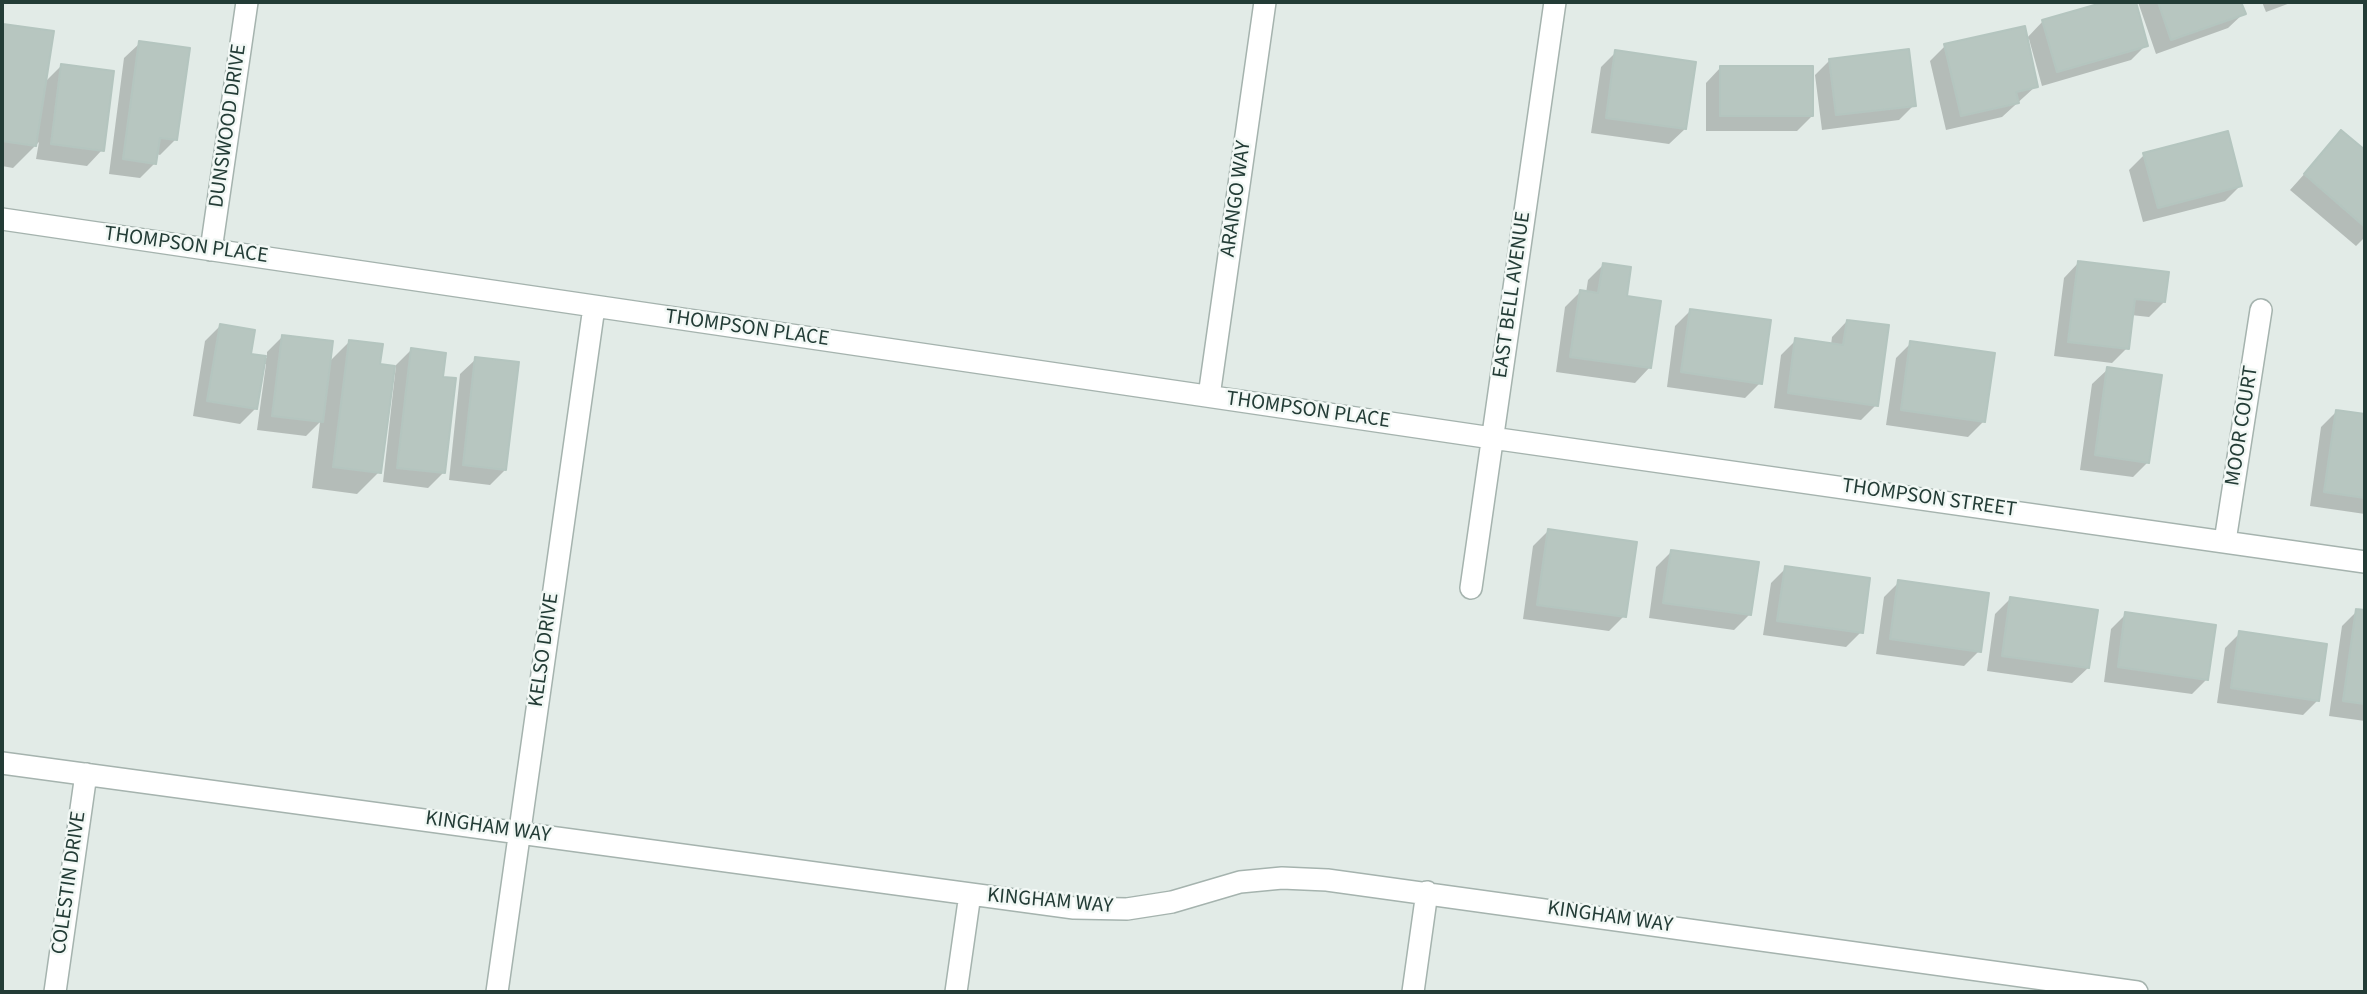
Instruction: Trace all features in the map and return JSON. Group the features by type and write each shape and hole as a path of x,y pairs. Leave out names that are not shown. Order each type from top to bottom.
{"street":[{"name":"DUNSWOOD DRIVE","path":"211,250 247,2"},
{"name":"ARANGO WAY","path":"1209,396 1265,2"},
{"name":"EAST BELL AVENUE","path":"1471,588 1555,2"},
{"name":"THOMPSON PLACE","path":"2,219 1492,438"},
{"name":"KELSO DRIVE","path":"497,992 594,307"},
{"name":"MOOR COURT","path":"2225,541 2261,310"},
{"name":"THOMPSON STREET","path":"1492,438 2365,562"},
{"name":"KINGHAM WAY","path":"2,763 1074,908 1126,909 1172,902 1240,882 1282,878 1327,880 2137,992"},
{"name":"COLESTIN DRIVE","path":"55,992 86,774"},
{"path":"1413,992 1427,892"},
{"path":"956,992 970,894"}],"building":[{"path":"2105,2 2136,2 2148,46 2057,72 2042,20"},
{"path":"2158,2 2241,2 2246,14 2171,40"},
{"path":"3,24 54,31 36,146 2,141"},
{"path":"2025,26 2038,87 2016,92 2019,103 1961,116 1944,44"},
{"path":"139,41 190,48 177,140 160,138 156,164 123,159"},
{"path":"1909,49 1916,106 1836,115 1829,59"},
{"path":"1615,50 1696,62 1686,129 1606,118"},
{"path":"61,64 114,71 104,151 51,144"},
{"path":"1720,66 1813,66 1813,116 1720,116"},
{"path":"2341,130 2365,150 2365,227 2304,174"},
{"path":"2228,131 2242,186 2158,208 2143,153"},
{"path":"2078,261 2169,272 2165,302 2135,299 2129,349 2068,342"},
{"path":"1603,263 1631,267 1627,296 1661,301 1651,368 1570,357 1580,290 1598,293"},
{"path":"1690,309 1771,320 1762,384 1681,372"},
{"path":"1847,320 1889,325 1878,406 1788,393 1795,338 1843,345"},
{"path":"220,324 255,330 251,354 266,356 257,409 207,401"},
{"path":"282,335 333,341 323,422 272,416"},
{"path":"349,340 383,344 380,364 395,366 381,473 333,467"},
{"path":"1910,341 1995,353 1985,422 1901,410"},
{"path":"411,348 446,353 443,377 456,378 445,473 397,468"},
{"path":"475,357 519,362 506,470 463,465"},
{"path":"2107,367 2162,375 2149,463 2095,455"},
{"path":"2336,410 2365,414 2365,498 2324,492"},
{"path":"1548,529 1637,542 1626,617 1537,605"},
{"path":"1671,550 1759,562 1751,615 1663,603"},
{"path":"1785,566 1870,578 1863,633 1777,621"},
{"path":"1898,580 1989,593 1981,652 1890,639"},
{"path":"2010,597 2098,610 2089,668 2002,656"},
{"path":"2356,609 2365,610 2365,704 2343,701"},
{"path":"2125,612 2216,625 2208,680 2118,667"},
{"path":"2239,631 2327,644 2319,701 2231,688"}]}
